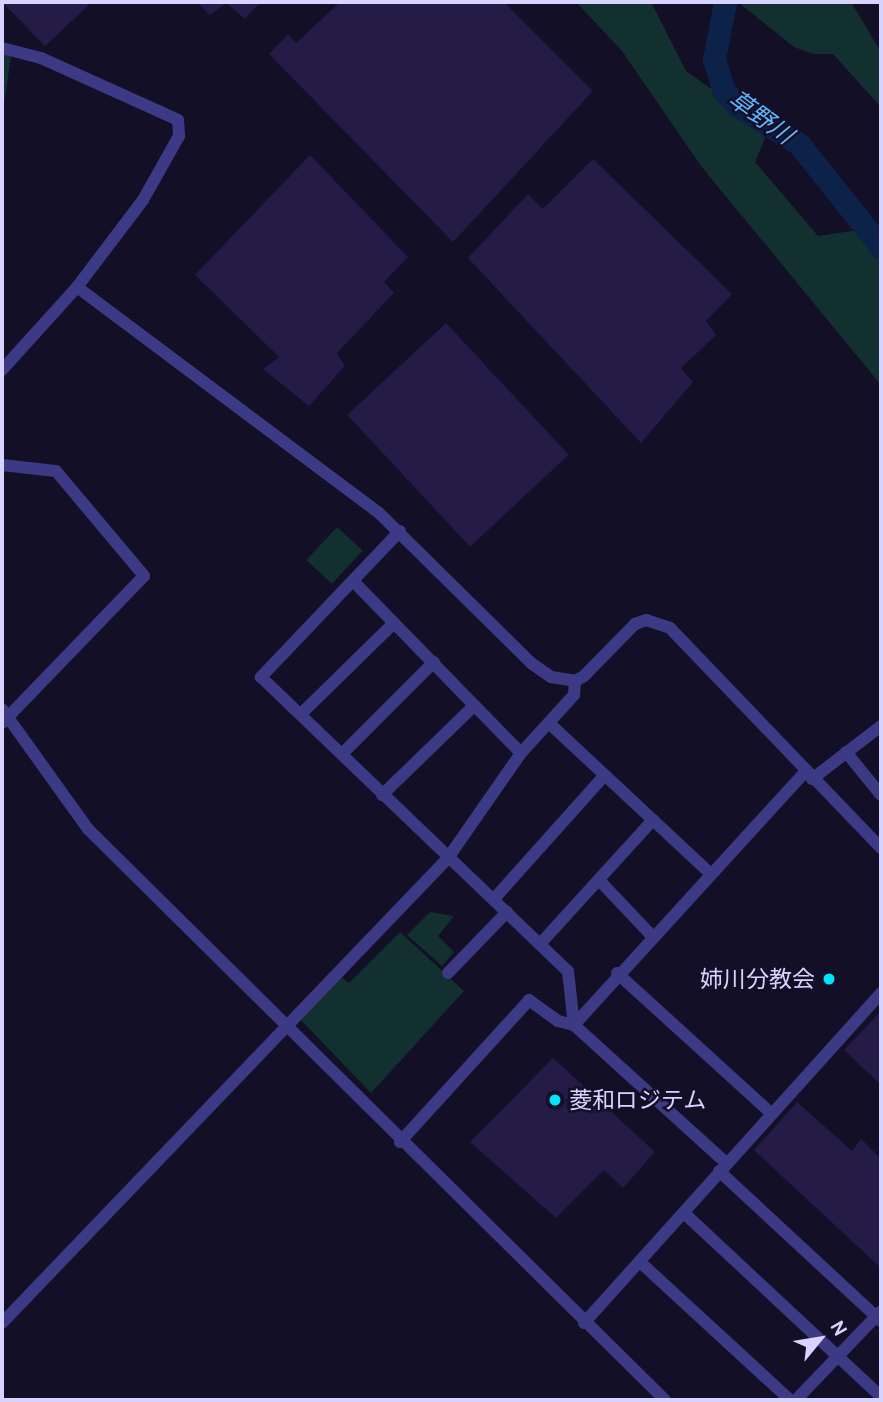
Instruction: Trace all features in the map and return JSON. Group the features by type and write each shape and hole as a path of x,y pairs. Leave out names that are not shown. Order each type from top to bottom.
{"street":[{"path":"2,48 41,58 178,120 179,136 144,200 77,287 2,370"},
{"path":"77,287 400,531 531,663 551,677 575,681"},
{"path":"2,465 56,471 144,576 4,717 88,829 400,1142 665,1400"},
{"path":"400,531 261,677 302,713 382,795 495,899 568,971 574,1025"},
{"path":"354,582 521,753"},
{"path":"4,1315 448,858 521,753 574,695 575,681 628,629 646,620 670,628 808,776 881,848"},
{"path":"302,713 393,624"},
{"path":"342,754 434,662"},
{"path":"382,795 474,706"},
{"path":"550,724 709,873"},
{"path":"574,1025 617,973 709,873 808,776 881,726"},
{"path":"846,752 881,794"},
{"path":"495,899 605,775"},
{"path":"540,944 653,820"},
{"path":"599,880 652,936"},
{"path":"448,973 507,912"},
{"path":"617,973 770,1112"},
{"path":"584,1323 684,1213 770,1112 881,993"},
{"path":"400,1142 529,1000 558,1021 574,1025 879,1316 836,1356 796,1400"},
{"path":"684,1213 881,1397"},
{"path":"640,1262 790,1400"}],"green space":[{"path":"576,2 651,2 686,71 710,88 727,80 767,133 755,162 818,236 858,230 872,244 881,262 881,385 701,166 622,51"},
{"path":"738,2 851,2 881,52 881,107 833,54 813,54 794,47"},
{"path":"2,51 11,56 2,118"},
{"path":"337,527 363,551 332,584 306,560"},
{"path":"430,912 454,916 438,936 454,952 442,966 407,935"},
{"path":"400,932 464,991 371,1093 299,1018 335,972 349,983"}],"building":[{"path":"2,2 92,2 45,46"},
{"path":"197,2 261,2 245,19 226,3 210,15"},
{"path":"340,2 504,2 593,91 453,242 269,54 288,34 296,43"},
{"path":"310,155 408,257 384,282 394,293 337,353 345,366 309,406 263,369 279,357 195,275"},
{"path":"593,159 732,294 706,321 716,335 681,368 693,382 641,443 468,258 528,194 543,209"},
{"path":"446,323 569,455 470,547 347,415"},
{"path":"881,1011 881,1085 844,1050"},
{"name":"菱和ロジテム","path":"553,1058 655,1152 623,1188 604,1170 556,1218 470,1142"},
{"path":"797,1102 852,1151 861,1139 881,1159 881,1268 754,1150"}],"waterway":[{"name":"草野川","path":"725,2 714,59 724,91 738,106 799,144 881,247"}],"place":[{"name":"姉川分教会","path":"829,979"},
{"name":"菱和ロジテム","path":"555,1100"}]}
